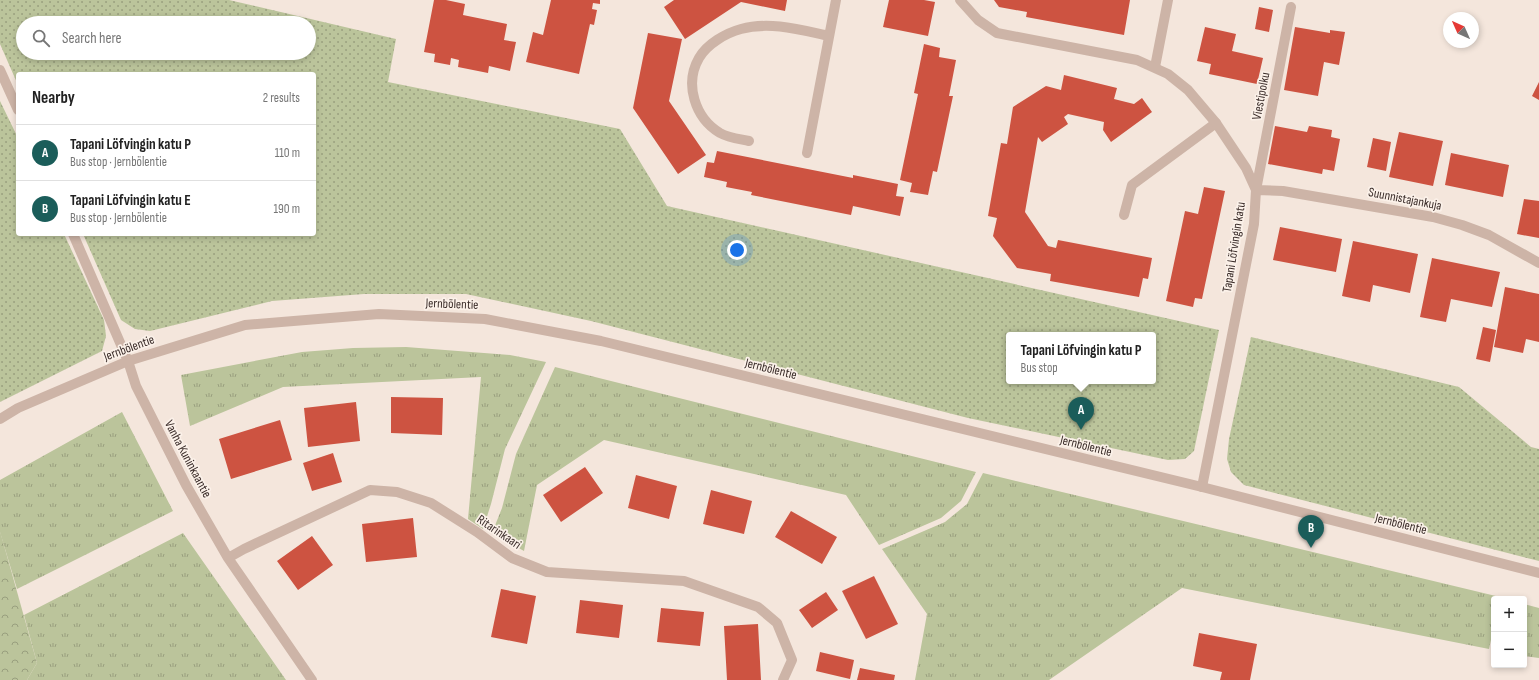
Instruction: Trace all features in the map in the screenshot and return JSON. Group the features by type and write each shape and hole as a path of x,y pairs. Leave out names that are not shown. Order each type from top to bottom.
{"street":[{"path":"807,153 836,0"},
{"name":"Tapani Löfvingin katu","path":"960,0 978,20 996,32 1136,60 1156,67 1168,74 1188,90 1216,123 1246,168 1256,190 1254,224 1202,487"},
{"path":"1156,67 1168,0"},
{"name":"Viestipolku","path":"1256,190 1291,7"},
{"path":"749,141 720,133 701,116 693,94 692,82 699,58 720,38 752,27 779,27 829,36"},
{"path":"0,70 16,106"},
{"path":"1124,215 1132,185 1216,123"},
{"name":"Suunnistajankuja","path":"1256,190 1283,190 1434,217 1489,234 1539,263"},
{"name":"Vanha Kuninkaantie","path":"74,236 128,360 136,386 186,486 228,558 312,680"},
{"name":"Jernbölentie","path":"0,419 18,408 128,360 245,325 379,314 485,319 609,343 1202,487 1539,573"},
{"name":"Ritarinkaari","path":"228,558 244,549 370,490 397,492 431,503 477,532 512,558 547,572 684,581 758,606 777,623 792,660 783,680"}],"green space":[{"path":"0,0 229,0 298,16 16,16 16,60 316,60 316,20 396,39 388,82 620,129 667,206 1219,330 1194,451 1185,459 1168,460 968,418 591,321 466,294 364,294 272,301 150,331 135,329 121,320 84,236 316,236 316,72 16,72 16,80 0,44"},
{"path":"0,101 16,134 16,236 65,236 104,320 106,336 102,351 0,402"},
{"path":"1251,337 1459,387 1531,447 1539,449 1539,561 1244,485 1231,472 1227,459 1229,439"},
{"path":"406,347 510,355 546,362 505,449 483,529 468,519 481,377 283,387 190,426 181,375 302,352 353,348"},
{"path":"555,367 976,472 961,501 941,518 879,545 846,495 604,440 537,485 524,551 492,533 502,508 516,454"},
{"path":"122,412 173,511 17,589 0,532 0,480"},
{"path":"983,473 1496,596 1491,596 1491,640 1489,649 1182,588 1049,680 915,680 927,614 882,549 945,522 967,504"},
{"path":"0,531 37,663 27,680 0,680"},
{"path":"183,533 286,680 27,680 37,663 24,615"},
{"path":"1527,605 1539,608 1539,658 1527,656"}],"building":[{"path":"434,0 446,0 465,4 463,15 507,24 504,40 516,42 510,71 489,66 488,73 458,67 459,60 451,58 450,65 434,62 435,54 424,52"},
{"path":"551,0 600,0 600,4 593,3 592,9 597,10 594,25 590,24 579,74 526,62 533,32 543,35"},
{"path":"674,0 787,0 785,11 741,2 685,39 664,7"},
{"path":"889,0 924,0 935,2 928,36 883,27"},
{"path":"994,0 1130,0 1124,35 1026,17 1027,12 999,7"},
{"path":"1259,7 1273,10 1269,32 1255,29"},
{"path":"1205,27 1236,34 1232,51 1263,58 1257,84 1209,74 1211,64 1197,61"},
{"path":"1295,27 1330,33 1330,30 1345,32 1339,65 1324,62 1318,96 1284,90"},
{"path":"648,33 682,39 669,101 706,155 678,174 633,108"},
{"path":"924,44 940,48 939,57 956,60 949,96 953,96 937,172 933,171 928,195 910,192 912,183 900,180 918,94 914,93"},
{"path":"1064,75 1117,88 1114,99 1134,104 1142,98 1152,112 1111,142 1103,130 1104,122 1068,114 1064,117 1068,124 1042,142 1038,137 1025,212 1048,246 1056,248 1058,240 1152,258 1148,279 1143,278 1139,297 1050,281 1051,274 1017,268 993,236 997,218 988,216 1001,143 1007,144 1013,107 1046,86 1061,90"},
{"path":"1539,82 1539,100 1532,96"},
{"path":"1275,126 1307,132 1309,126 1332,130 1331,137 1340,139 1334,171 1323,169 1322,174 1268,164"},
{"path":"1399,132 1443,141 1433,186 1389,177"},
{"path":"1373,138 1391,142 1386,171 1367,167"},
{"path":"717,151 853,178 853,175 898,184 896,196 904,197 900,216 853,206 851,215 751,195 752,192 726,187 727,182 704,177 707,162 714,163"},
{"path":"1451,153 1509,165 1503,197 1445,185"},
{"path":"1204,187 1225,191 1202,299 1195,298 1193,307 1166,301 1185,211 1198,214"},
{"path":"1524,199 1539,201 1539,238 1517,234"},
{"path":"1280,227 1342,239 1336,272 1273,260"},
{"path":"1353,241 1418,254 1410,293 1373,285 1370,302 1342,296"},
{"path":"1432,258 1500,272 1492,307 1451,299 1446,322 1420,317"},
{"path":"1505,287 1539,294 1539,342 1526,339 1523,353 1494,347"},
{"path":"1483,327 1496,330 1490,362 1476,359"},
{"path":"391,397 443,398 442,435 391,433"},
{"path":"356,402 360,441 308,447 304,408"},
{"path":"280,420 292,460 231,479 219,439"},
{"path":"333,453 342,482 312,491 303,463"},
{"path":"585,467 603,493 561,522 543,495"},
{"path":"636,475 677,486 669,519 628,508"},
{"path":"711,490 752,501 744,534 703,524"},
{"path":"791,511 837,537 822,564 775,537"},
{"path":"413,518 417,557 366,562 362,524"},
{"path":"312,536 333,565 298,590 277,561"},
{"path":"874,576 898,624 866,639 842,591"},
{"path":"501,589 536,596 527,644 491,637"},
{"path":"826,592 838,610 812,628 799,610"},
{"path":"580,600 623,605 619,638 576,633"},
{"path":"661,608 704,612 700,646 657,642"},
{"path":"758,624 761,680 727,680 724,626"},
{"path":"1199,633 1257,644 1250,680 1220,680 1222,672 1193,666"},
{"path":"820,652 854,660 850,679 816,671"},
{"path":"860,668 895,675 894,680 857,680"}],"place":[{"name":"Tapani Löfvingin katu P","path":"1081,430"},
{"name":"Tapani Löfvingin katu E","path":"1311,548"}]}
